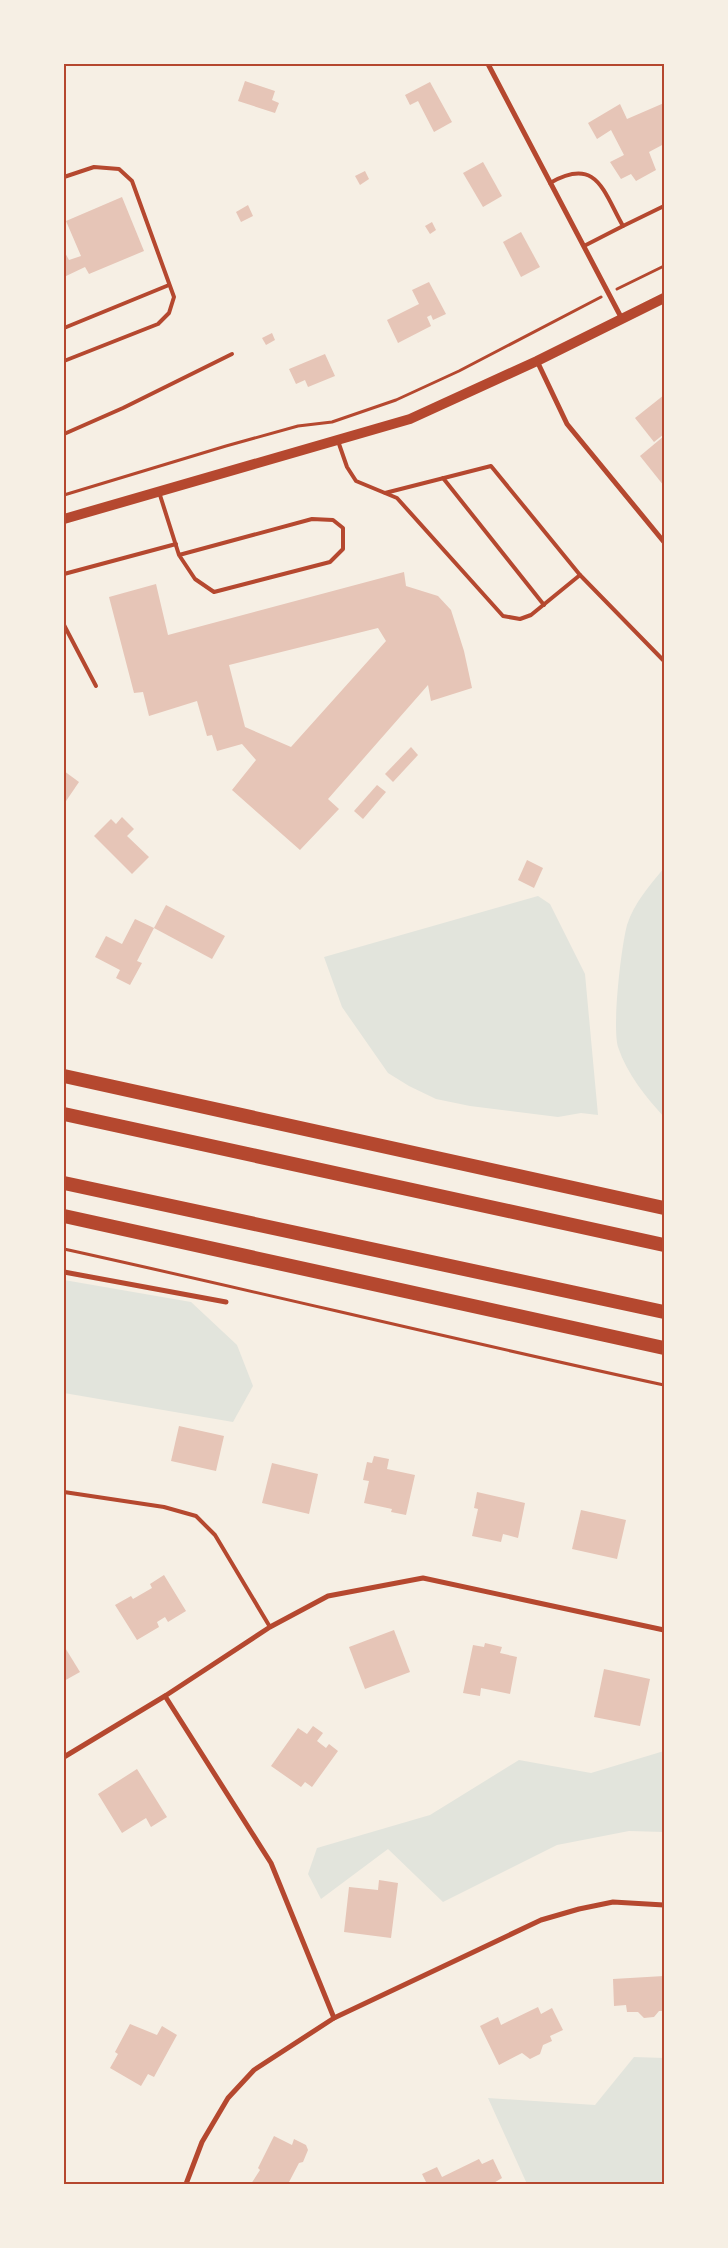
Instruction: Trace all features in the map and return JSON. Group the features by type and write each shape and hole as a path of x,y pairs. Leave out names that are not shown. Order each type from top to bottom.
{"highway":[{"path":"64,1076 664,1208"},
{"path":"64,1114 664,1245"},
{"path":"64,1183 664,1312"},
{"path":"64,1216 664,1348"}],"main road":[{"path":"64,519 410,419 537,361 664,298"}],"street":[{"path":"488,64 622,319"},
{"path":"537,361 567,424 664,542"},
{"path":"64,1272 226,1302"},
{"path":"64,1757 165,1696 270,1627 328,1596 423,1578 664,1630"},
{"path":"165,1696 271,1863 334,2018"},
{"path":"186,2184 202,2142 228,2098 254,2070 334,2018 541,1920 579,1908 613,1902 664,1905"}],"lane":[{"path":"64,177 94,167 119,169 132,181 174,297 169,313 158,324 64,361"},
{"path":"550,183 567,173 583,172 595,179 623,226"},
{"path":"584,246 664,206"},
{"path":"64,328 169,284"},
{"path":"64,434 123,408 232,354"},
{"path":"338,441 346,466 356,481 397,498 503,616 520,619 531,615 580,575"},
{"path":"385,493 491,466 580,575 664,661"},
{"path":"443,478 544,604"},
{"path":"159,492 179,555 195,579 214,592 330,562 343,549 343,528 333,520 312,519 179,555"},
{"path":"64,574 176,544"},
{"path":"64,624 96,686"},
{"path":"64,1492 164,1506 196,1516 215,1535 270,1627"}],"path":[{"path":"64,495 235,443 298,426 332,422 396,400 459,371 664,266"},
{"path":"64,1249 233,1286 477,1345 664,1385"}],"shaded area":[{"path":"664,868 664,1117 626,1067 618,1047 616,1022 620,968 627,925 638,902"},
{"path":"538,896 550,904 585,974 598,1115 581,1113 558,1117 470,1106 436,1099 388,1073 342,1007 324,957"},
{"path":"64,1280 191,1302 237,1345 253,1386 233,1422 64,1393"},
{"path":"664,1751 664,1832 629,1831 557,1845 443,1902 388,1849 321,1899 308,1874 317,1848 430,1815 519,1760 591,1773"},
{"path":"634,2057 664,2058 664,2184 527,2184 488,2098 595,2105"}],"building":[{"path":"245,81 275,91 272,100 279,103 275,113 238,101"},
{"path":"430,82 452,122 434,132 418,101 410,105 405,95"},
{"path":"664,103 664,144 649,152 656,170 636,181 631,174 621,179 610,162 624,155 611,130 597,139 588,123 620,104 627,119"},
{"path":"483,162 502,196 483,207 463,173"},
{"path":"365,171 369,179 360,185 355,176"},
{"path":"122,197 144,251 89,274 85,267 64,277 64,251 69,260 81,256 66,221"},
{"path":"248,205 253,216 241,222 236,212"},
{"path":"432,222 436,230 430,234 425,226"},
{"path":"521,232 540,267 521,277 503,242"},
{"path":"429,282 446,314 433,320 431,315 427,317 431,326 398,343 387,320 419,304 412,290"},
{"path":"272,333 275,340 266,345 262,338"},
{"path":"325,354 335,376 308,387 305,380 296,384 289,369"},
{"path":"664,395 664,434 654,442 635,418"},
{"path":"664,436 664,486 640,456"},
{"path":"404,572 406,586 438,596 451,610 464,651 472,688 431,701 428,685 328,799 339,809 300,850 232,790 256,760 242,744 217,751 212,735 207,736 197,701 149,716 143,692 134,693 109,597 156,584 168,635","holes":["378,628 386,641 291,747 245,727 229,665"]},
{"path":"411,747 418,755 393,782 385,774"},
{"path":"64,771 79,782 64,804"},
{"path":"377,785 386,792 363,819 354,811"},
{"path":"122,817 134,829 127,836 149,857 132,874 94,836 111,819 116,824"},
{"path":"527,860 543,868 534,888 518,880"},
{"path":"166,905 225,936 212,959 154,928"},
{"path":"135,919 154,928 137,961 142,963 130,985 116,978 120,970 95,957 106,936 122,944"},
{"path":"179,1426 224,1436 216,1471 171,1461"},
{"path":"374,1456 389,1459 387,1469 415,1475 406,1515 391,1512 392,1509 364,1503 369,1481 363,1480 367,1462 372,1463"},
{"path":"272,1463 318,1474 309,1514 262,1503"},
{"path":"477,1492 525,1503 518,1538 503,1534 501,1542 472,1536 478,1509 474,1508"},
{"path":"581,1510 626,1520 617,1559 572,1549"},
{"path":"164,1575 186,1611 168,1622 165,1617 157,1622 159,1627 137,1640 115,1605 131,1596 133,1599 152,1588 150,1584"},
{"path":"394,1630 410,1672 365,1689 349,1647"},
{"path":"485,1643 502,1647 500,1653 517,1657 510,1694 481,1688 480,1696 463,1693 473,1645 484,1647"},
{"path":"64,1646 80,1672 64,1681"},
{"path":"604,1669 650,1679 640,1726 594,1717"},
{"path":"313,1726 323,1733 317,1741 326,1748 329,1744 338,1751 312,1787 305,1782 301,1787 271,1766 298,1728 307,1734"},
{"path":"137,1769 167,1817 151,1827 146,1818 122,1833 98,1794"},
{"path":"379,1880 398,1883 391,1938 344,1932 349,1887 378,1890"},
{"path":"664,1976 664,2011 659,2011 654,2017 644,2018 638,2012 627,2012 626,2005 614,2006 613,1979"},
{"path":"538,2007 541,2014 552,2008 563,2030 550,2036 552,2041 543,2045 540,2054 530,2059 522,2053 499,2065 480,2026 498,2017 501,2025"},
{"path":"130,2024 157,2035 162,2026 177,2035 154,2077 148,2074 141,2086 110,2068 118,2054 115,2052"},
{"path":"274,2136 292,2145 294,2139 306,2145 308,2150 303,2162 299,2163 288,2184 251,2184 260,2170 258,2168"},
{"path":"479,2159 482,2164 493,2159 502,2178 492,2184 427,2184 422,2174 437,2167 442,2177"}]}
